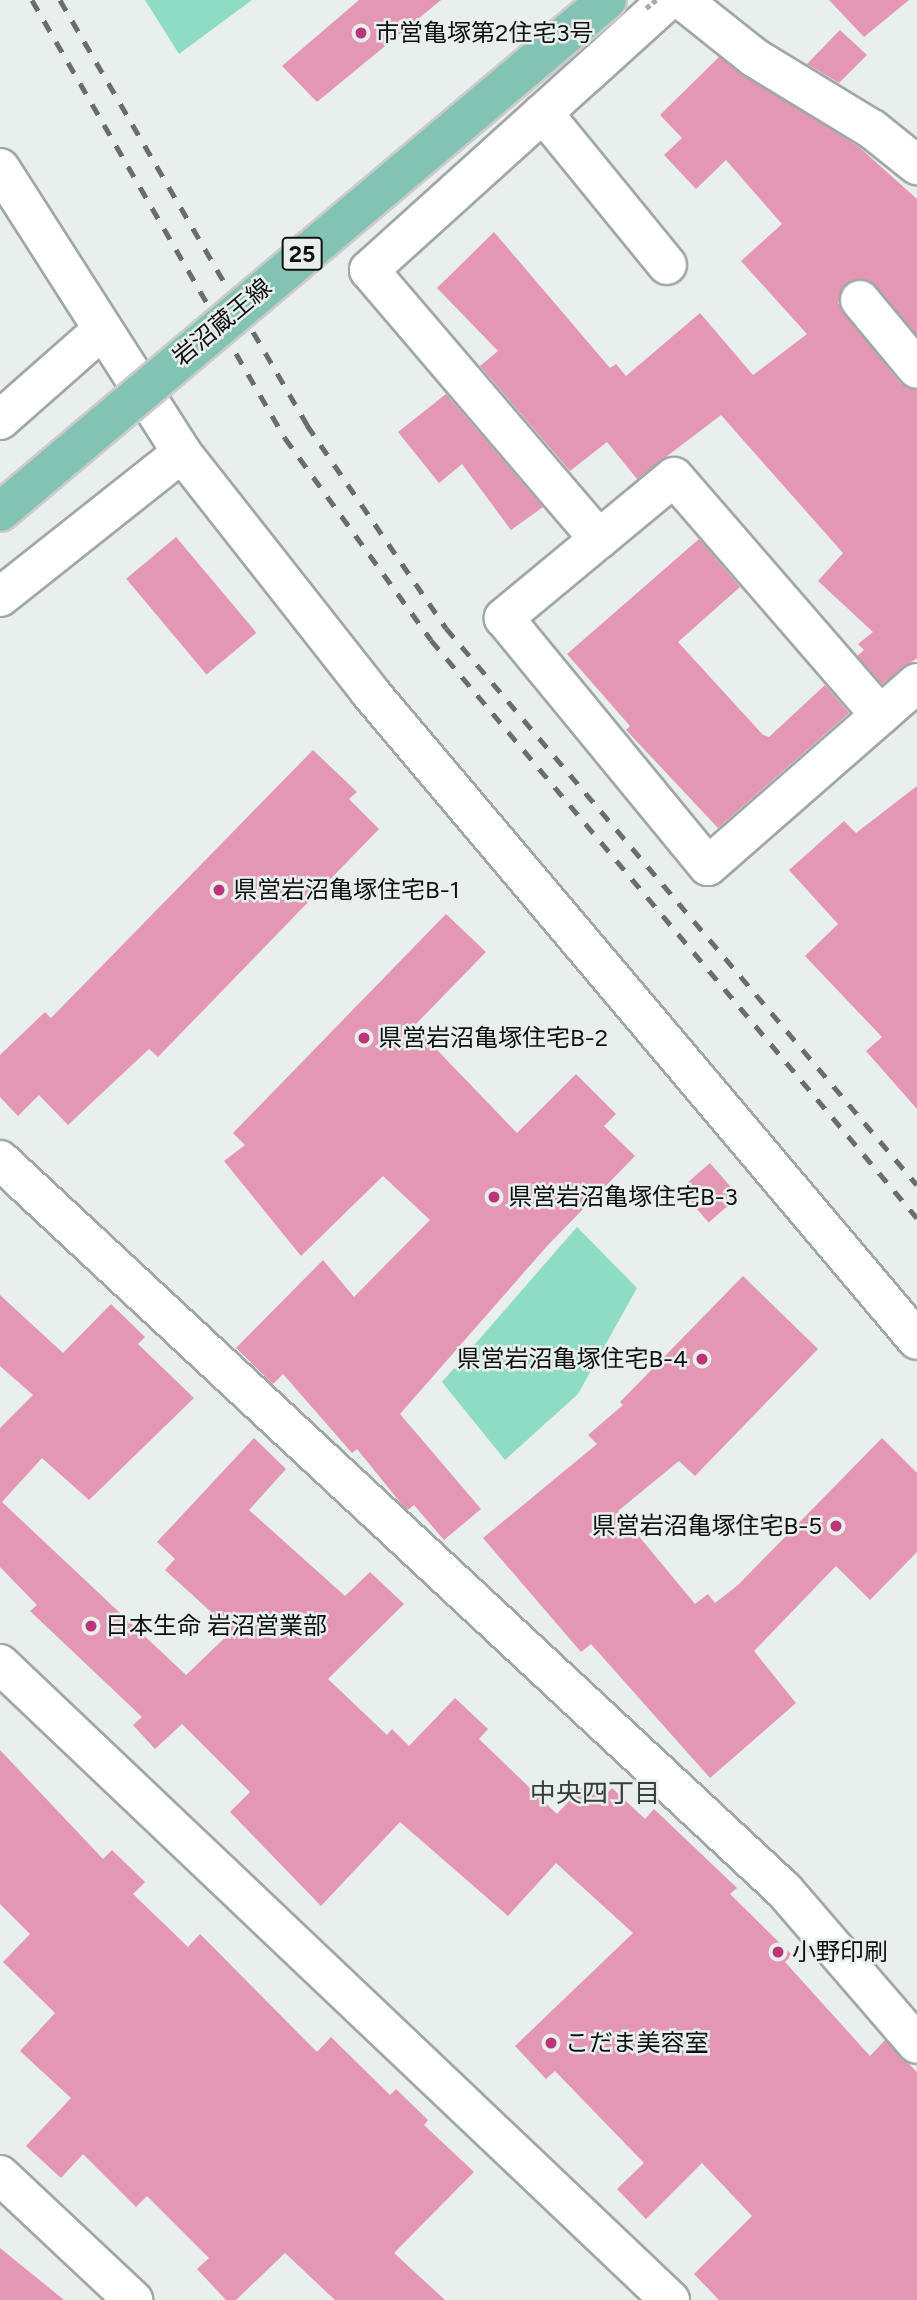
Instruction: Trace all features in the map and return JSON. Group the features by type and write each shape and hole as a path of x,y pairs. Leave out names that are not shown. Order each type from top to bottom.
{"main road":[{"name":"岩沼蔵王線","path":"0,512 607,0"}],"street":[{"path":"599,539 369,270 668,0"},
{"path":"682,0 755,58 872,130 917,165"},
{"path":"543,113 667,265"},
{"path":"0,168 182,453 369,691 917,1340"},
{"path":"860,300 917,369"},
{"path":"0,419 102,331"},
{"path":"0,597 182,453"},
{"path":"674,477 903,703 708,866 504,618 674,477"},
{"path":"0,1160 785,1890 917,2044"},
{"path":"0,1664 670,2300"},
{"path":"0,2175 133,2300"}],"green space":[{"path":"145,0 252,0 179,54"},
{"path":"577,1227 637,1288 578,1394 505,1460 442,1382"}],"building":[{"name":"市営亀塚第2住宅3号","path":"359,0 441,0 317,102 282,66"},
{"path":"829,0 909,0 864,37"},
{"path":"840,30 867,55 839,83 807,64"},
{"path":"719,57 859,147 917,199 917,335 868,280 847,283 838,303 900,383 917,390 917,658 882,684 857,656 864,650 858,644 873,632 818,581 843,553 721,415 637,479 607,442 570,471 480,366 498,351 437,288 494,232 610,368 616,364 626,376 700,313 753,375 807,334 741,261 782,224 726,160 696,189 664,155 682,138 660,115"},
{"path":"446,394 543,507 511,530 462,464 439,483 398,432"},
{"path":"176,537 256,633 207,675 126,579"},
{"path":"699,539 740,587 678,642 763,735 769,737 825,685 849,713 718,828 626,730 630,726 567,654"},
{"path":"313,750 357,792 349,799 379,829 158,1057 149,1049 68,1125 39,1095 18,1116 0,1097 0,1055 45,1012 51,1018"},
{"path":"917,786 917,1109 866,1051 882,1037 805,956 838,924 789,870 844,821 856,833"},
{"path":"446,914 486,952 414,1026 517,1133 576,1074 616,1114 604,1126 635,1156 547,1246 400,1414 481,1509 444,1540 414,1505 408,1510 404,1507 357,1449 352,1453 283,1374 273,1384 236,1348 323,1260 354,1297 430,1220 383,1176 301,1256 224,1161 245,1145 233,1133"},
{"path":"710,1163 739,1196 709,1222 680,1189"},
{"path":"743,1276 818,1349 695,1476 679,1461 618,1511 695,1604 708,1594 715,1603 738,1585 882,1438 917,1473 917,1552 870,1600 836,1566 754,1651 796,1703 710,1778 591,1644 581,1652 483,1538 597,1444 588,1435 623,1405 620,1402"},
{"path":"0,1295 63,1353 111,1304 145,1337 138,1344 194,1398 89,1500 42,1458 2,1502 186,1675 232,1631 165,1570 175,1559 157,1542 254,1438 286,1469 249,1510 345,1596 370,1572 404,1604 328,1679 387,1735 392,1729 409,1746 455,1698 488,1729 479,1739 557,1814 587,1782 603,1797 612,1788 645,1819 654,1809 737,1888 730,1894 792,1955 785,1962 870,2056 885,2040 917,2072 917,2300 719,2300 694,2274 752,2216 702,2163 646,2219 617,2189 644,2163 555,2071 546,2079 515,2046 633,1933 556,1863 508,1916 400,1822 321,1906 230,1812 250,1792 182,1724 155,1749 133,1725 142,1717 30,1611 37,1605 0,1567 0,1428 33,1395 0,1366"},
{"path":"0,1750 103,1859 112,1850 145,1882 133,1894 188,1947 200,1934 317,2052 331,2037 390,2095 396,2089 428,2120 424,2125 474,2172 394,2253 445,2300 335,2300 285,2253 236,2300 226,2300 197,2269 209,2258 147,2196 136,2207 83,2154 61,2178 26,2146 71,2098 20,2051 55,2013 3,1962 30,1934 0,1904"},
{"path":"0,2248 64,2300 0,2300"}],"railway":[{"path":"32,0 285,438 431,640 917,1218"},
{"path":"60,0 307,425 446,628 917,1185"}],"place":[{"name":"市営亀塚第2住宅3号","path":"361,33"},
{"name":"県営岩沼亀塚住宅B-1","path":"219,890"},
{"name":"県営岩沼亀塚住宅B-2","path":"364,1038"},
{"name":"県営岩沼亀塚住宅B-3","path":"494,1197"},
{"name":"県営岩沼亀塚住宅B-4","path":"702,1359"},
{"name":"県営岩沼亀塚住宅B-5","path":"836,1526"},
{"name":"日本生命 岩沼営業部","path":"91,1626"},
{"name":"小野印刷","path":"778,1952"},
{"name":"こだま美容室","path":"551,2043"}],"district":[{"name":"中央四丁目","path":"595,1794"}]}
